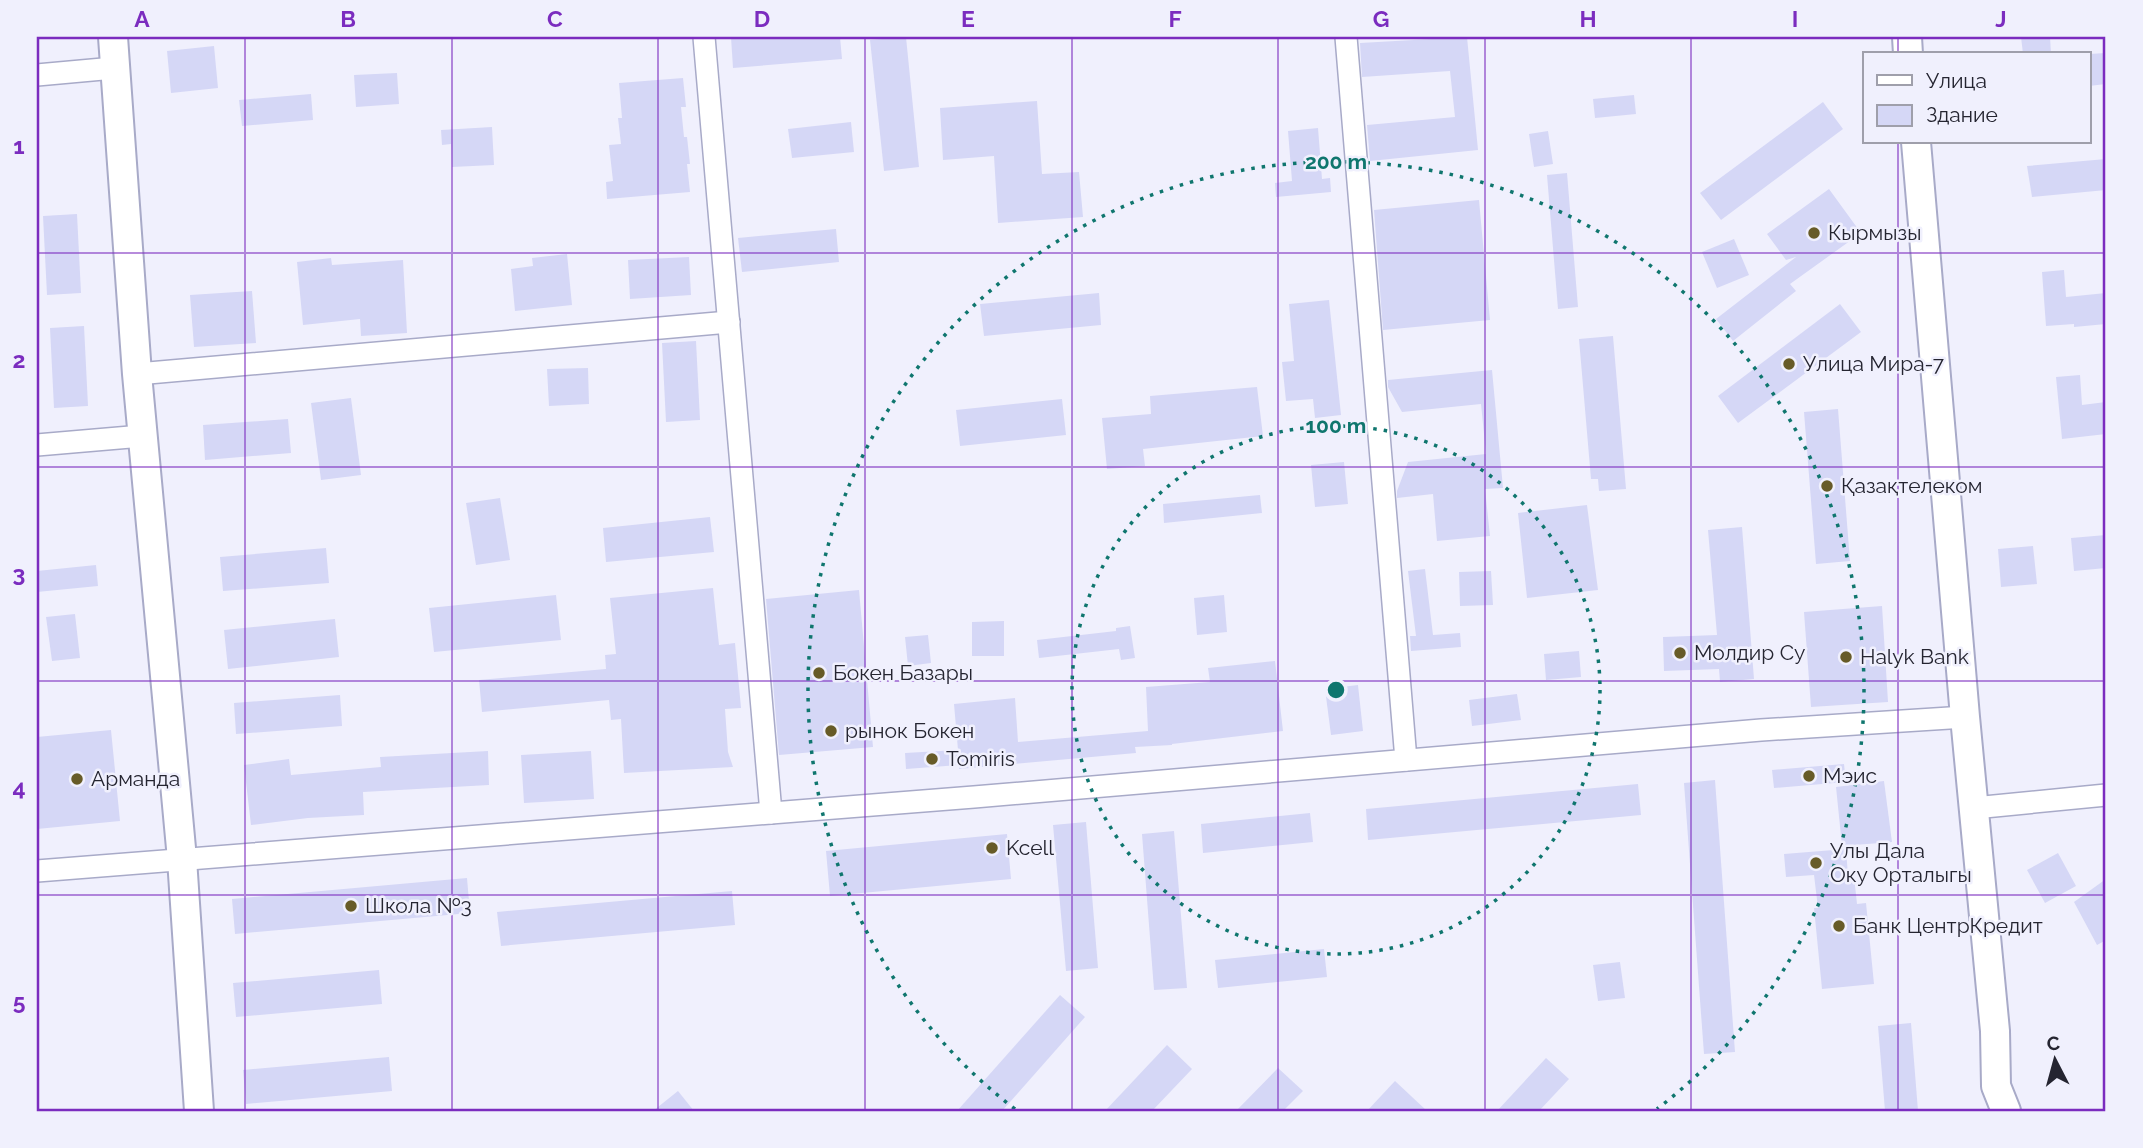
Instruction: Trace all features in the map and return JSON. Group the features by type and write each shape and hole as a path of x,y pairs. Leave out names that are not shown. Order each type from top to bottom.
{"street":[{"path":"113,37 142,436 182,859 200,1111"},
{"path":"704,37 771,813"},
{"path":"1346,37 1406,760"},
{"path":"37,75 114,68"},
{"path":"1916,144 1995,1031 1996,1086 2006,1111"},
{"path":"137,374 729,322"},
{"path":"37,445 142,436"},
{"path":"37,871 1761,730 1965,717"},
{"path":"1974,808 2106,795"}],"building":[{"path":"731,37 840,37 842,59 733,68"},
{"path":"906,37 919,167 884,171 870,40"},
{"path":"1467,37 1478,150 1370,161 1367,125 1455,117 1450,71 1362,77 1360,43"},
{"path":"2021,37 2050,37 2051,52 2023,52"},
{"path":"214,46 218,88 171,93 167,51"},
{"path":"2106,53 2106,84 2090,86 2090,54"},
{"path":"397,73 399,104 356,107 354,75"},
{"path":"683,78 686,107 681,107 690,164 687,164 690,192 607,199 606,182 613,181 609,145 621,144 618,118 622,118 619,83"},
{"path":"311,94 313,120 242,126 239,100"},
{"path":"1634,95 1636,114 1595,118 1593,99"},
{"path":"1037,101 1042,174 1079,172 1083,217 998,223 994,156 943,160 940,108"},
{"path":"1823,102 1843,129 1721,220 1700,193"},
{"path":"851,122 854,152 792,158 788,129"},
{"path":"492,127 494,165 452,167 451,144 442,145 441,130"},
{"path":"1318,128 1322,179 1330,178 1331,192 1276,197 1275,183 1292,181 1288,131"},
{"path":"1548,131 1553,164 1534,167 1529,134"},
{"path":"2106,159 2106,190 2032,197 2027,166"},
{"path":"1567,173 1578,307 1558,309 1547,175"},
{"name":"Кырмызы","path":"1829,189 1861,233 1790,284 1796,291 1733,341 1716,319 1796,257 1786,260 1767,234"},
{"path":"1479,200 1490,320 1383,330 1374,210"},
{"path":"77,214 81,293 47,295 43,216"},
{"path":"836,229 839,262 742,272 738,238"},
{"path":"1734,239 1749,275 1717,288 1702,252"},
{"path":"567,254 572,305 515,311 511,269 533,266 532,258"},
{"path":"689,257 691,295 630,299 628,260"},
{"path":"331,258 332,265 403,260 407,333 361,336 360,319 303,325 297,262"},
{"path":"2064,270 2066,297 2106,293 2106,324 2046,326 2042,272"},
{"path":"252,291 256,343 194,347 190,295"},
{"path":"1099,293 1101,325 984,336 980,304"},
{"path":"1329,300 1341,415 1315,418 1313,399 1286,401 1282,362 1294,361 1289,304"},
{"name":"Улица Мира-7","path":"1840,304 1861,332 1738,423 1718,396"},
{"path":"84,326 88,406 54,408 50,328"},
{"path":"1613,336 1626,489 1599,491 1598,479 1591,479 1579,339"},
{"path":"696,341 700,420 666,422 662,343"},
{"path":"588,368 589,404 549,406 547,369"},
{"path":"1492,370 1503,488 1485,489 1490,536 1437,541 1433,494 1397,498 1397,491 1408,462 1486,454 1481,404 1402,412 1388,387 1388,380"},
{"path":"2080,375 2082,405 2106,402 2106,434 2062,439 2056,377"},
{"path":"1257,387 1263,436 1143,449 1145,466 1107,469 1102,418 1151,414 1150,396"},
{"path":"351,398 361,475 321,480 311,403"},
{"path":"1062,399 1066,435 960,446 956,410"},
{"name":"Қазақтелеком","path":"1838,409 1850,561 1816,564 1804,412"},
{"path":"288,419 291,453 205,460 203,425"},
{"path":"1344,462 1348,504 1315,507 1311,465"},
{"path":"1260,495 1262,513 1164,523 1163,504"},
{"path":"500,498 510,560 476,565 466,503"},
{"path":"1587,505 1598,590 1527,598 1518,513"},
{"path":"710,517 714,552 606,562 603,528"},
{"path":"1742,527 1754,679 1720,682 1719,669 1664,671 1663,637 1717,635 1708,530"},
{"path":"2106,535 2106,568 2074,571 2071,538"},
{"path":"2033,546 2037,584 2001,587 1998,549"},
{"path":"326,548 329,583 223,591 220,557"},
{"path":"96,565 98,586 37,592 37,571"},
{"path":"1425,569 1433,635 1460,633 1461,647 1411,651 1410,636 1416,636 1408,571"},
{"path":"1491,571 1493,605 1460,606 1459,572"},
{"path":"713,588 719,645 735,643 741,708 725,709 728,752 733,767 624,773 621,719 611,720 609,700 482,712 479,680 606,669 605,655 616,654 610,598"},
{"name":"Бокен Базары","path":"859,590 873,747 779,755 766,599"},
{"path":"556,595 561,640 434,652 429,608"},
{"path":"1224,595 1227,632 1197,635 1194,598"},
{"name":"Halyk Bank","path":"1882,606 1888,702 1811,707 1804,612"},
{"path":"75,614 80,658 52,661 46,617"},
{"path":"335,619 339,657 228,669 224,630"},
{"path":"1004,621 1004,656 972,656 972,622"},
{"path":"1130,626 1135,658 1121,660 1119,649 1039,658 1037,640 1116,631 1116,628"},
{"path":"928,635 931,663 908,666 905,637"},
{"path":"1579,651 1581,677 1546,680 1544,654"},
{"path":"1275,661 1283,731 1135,747 1136,753 959,769 959,765 906,769 905,753 958,750 954,704 1015,698 1018,742 1148,731 1146,687 1210,682 1208,668"},
{"path":"1358,685 1363,731 1331,735 1325,689"},
{"path":"1517,694 1521,720 1472,726 1469,700"},
{"path":"340,695 342,726 236,734 234,703"},
{"name":"Арманда","path":"111,730 120,821 37,829 37,737"},
{"path":"488,751 489,785 363,792 364,815 251,825 244,765 289,759 291,775 381,767 380,757"},
{"path":"591,751 594,799 524,803 521,755"},
{"name":"Мэис","path":"1844,764 1846,782 1774,788 1772,770"},
{"path":"1715,780 1735,1052 1704,1054 1684,783"},
{"path":"1884,781 1892,842 1842,846 1836,787"},
{"path":"1638,784 1641,815 1368,840 1366,809"},
{"path":"1310,813 1313,842 1203,853 1201,824"},
{"path":"1086,822 1098,968 1066,971 1053,825"},
{"path":"1174,831 1187,988 1154,990 1142,834"},
{"path":"1007,834 1011,879 830,896 826,851"},
{"path":"1846,849 1848,876 1854,876 1857,904 1866,903 1874,984 1822,989 1814,908 1818,908 1814,875 1786,877 1784,854"},
{"path":"2058,853 2076,886 2045,903 2027,870"},
{"name":"Школа №3","path":"467,878 470,913 235,934 232,899"},
{"path":"2106,879 2106,940 2097,945 2074,902"},
{"name":"Школа №3","path":"732,891 735,925 501,946 497,912"},
{"path":"1324,949 1327,977 1218,988 1215,960"},
{"path":"1620,962 1625,998 1598,1001 1593,965"},
{"path":"379,970 382,1004 236,1017 233,983"},
{"path":"1060,995 1085,1017 1002,1111 957,1111"},
{"path":"1911,1023 1918,1111 1885,1111 1878,1026"},
{"path":"1167,1045 1192,1069 1152,1111 1105,1111"},
{"path":"389,1057 392,1091 246,1104 243,1070"},
{"path":"1546,1058 1569,1079 1539,1111 1497,1111"},
{"path":"1278,1068 1303,1091 1283,1111 1236,1111"},
{"path":"1395,1081 1427,1111 1367,1111"},
{"path":"678,1091 694,1111 653,1111"}],"place":[{"name":"Кырмызы","path":"1814,233"},
{"name":"Улица Мира-7","path":"1789,364"},
{"name":"Қазақтелеком","path":"1827,486"},
{"name":"Молдир Су","path":"1680,653"},
{"name":"Halyk Bank","path":"1846,657"},
{"name":"Бокен Базары","path":"819,673"},
{"name":"рынок Бокен","path":"831,731"},
{"name":"Tomiris","path":"932,759"},
{"name":"Мэис","path":"1809,776"},
{"name":"Арманда","path":"77,779"},
{"name":"Kcell","path":"992,848"},
{"name":"Улы Дала Оку Орталыгы","path":"1816,863"},
{"name":"Школа №3","path":"351,906"},
{"name":"Банк ЦентрКредит","path":"1839,926"}]}
